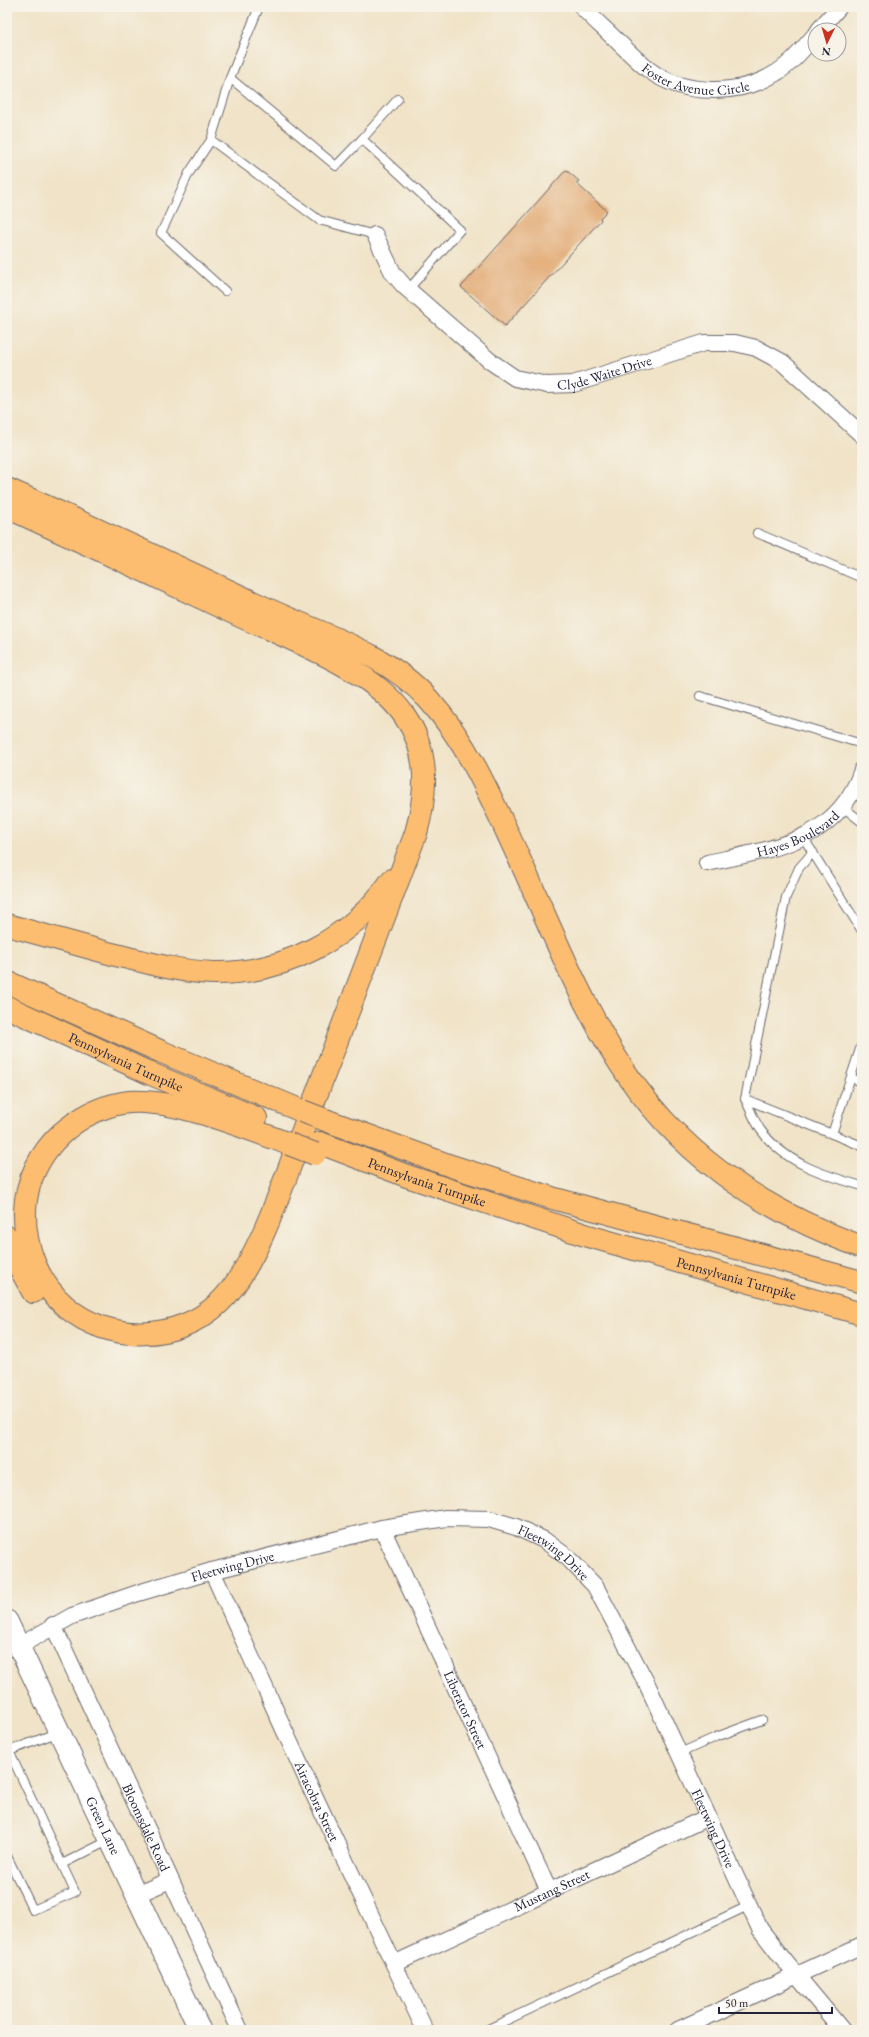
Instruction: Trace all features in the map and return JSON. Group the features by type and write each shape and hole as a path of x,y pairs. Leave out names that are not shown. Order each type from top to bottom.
{"highway":[{"path":"7,488 308,628 373,656 392,668 428,698 471,757 596,1022 626,1074 657,1112 698,1154 751,1194 797,1220 862,1247"},
{"path":"7,507 324,656 359,675 382,691 395,703 412,727 418,740 424,769 424,801 416,833 407,858 276,1200 245,1267 230,1291 220,1302 199,1318 174,1329 147,1334 119,1331 92,1323 68,1308 48,1288 34,1262 26,1234 25,1220 27,1192 31,1177 38,1162 56,1138 72,1126 95,1112 124,1103 160,1104 292,1138"},
{"path":"7,1237 26,1281 44,1306 53,1315 88,1336 116,1345 130,1347 158,1347 175,1343 204,1331 227,1314 237,1303 260,1266 275,1232 423,857 434,824 439,794 439,765 432,736 427,723 409,696 397,684 381,672 308,628"},
{"path":"7,925 135,960 176,968 212,973 248,971 265,968 298,957 342,932 378,898 407,858"},
{"name":"Pennsylvania Turnpike","path":"7,982 162,1052 302,1111 451,1166 552,1198 862,1282"},
{"name":"Pennsylvania Turnpike","path":"7,1008 317,1148 585,1235 862,1314"}],"street":[{"name":"Foster Avenue Circle","path":"582,7 649,70 666,80 692,88 730,89 755,84 776,73 799,54 807,44"},
{"path":"827,22 839,7"},
{"name":"Clyde Waite Drive","path":"375,235 394,273 408,290 490,361 515,378 547,385 573,384 704,343 735,343 756,348 782,362 862,435"},
{"name":"Hayes Boulevard","path":"707,863 778,848 820,828 843,807 854,790 862,770"},
{"name":"Fleetwing Drive","path":"19,1646 53,1626 89,1609 212,1571 382,1528 446,1518 489,1519 516,1527 544,1540 566,1557 595,1586 647,1684 680,1753 748,1906 760,1929 842,2030"},
{"name":"Liberator Street","path":"382,1528 549,1891"},
{"name":"Airacobra Street","path":"212,1571 310,1787 425,2030"},
{"name":"Green Lane","path":"7,1621 200,2030"},
{"name":"Bloomsdale Road","path":"53,1626 240,2030"},
{"name":"Mustang Street","path":"394,1964 708,1817"},
{"path":"136,1895 170,1880"},
{"path":"678,2030 862,1945"}],"lane":[{"path":"225,291 161,233 189,173 211,140 230,78 259,7"},
{"path":"230,78 336,166 398,99"},
{"path":"362,139 460,230 408,290"},
{"path":"211,140 320,220 375,235"},
{"path":"757,533 862,578"},
{"path":"700,696 862,744"},
{"path":"843,807 862,822"},
{"path":"803,837 862,932"},
{"path":"813,852 799,868 786,897 745,1099 759,1128 776,1148 800,1164 862,1186"},
{"path":"832,1134 862,1043"},
{"path":"851,1078 862,1082"},
{"path":"745,1099 862,1146"},
{"path":"680,1753 716,1737 762,1720"},
{"path":"7,1856 33,1910 75,1892 8,1752 59,1732"},
{"path":"62,1864 110,1840"},
{"path":"486,2030 748,1906"}],"building":[{"path":"566,170 579,181 576,183 607,211 600,218 601,220 505,326 461,287"}]}
